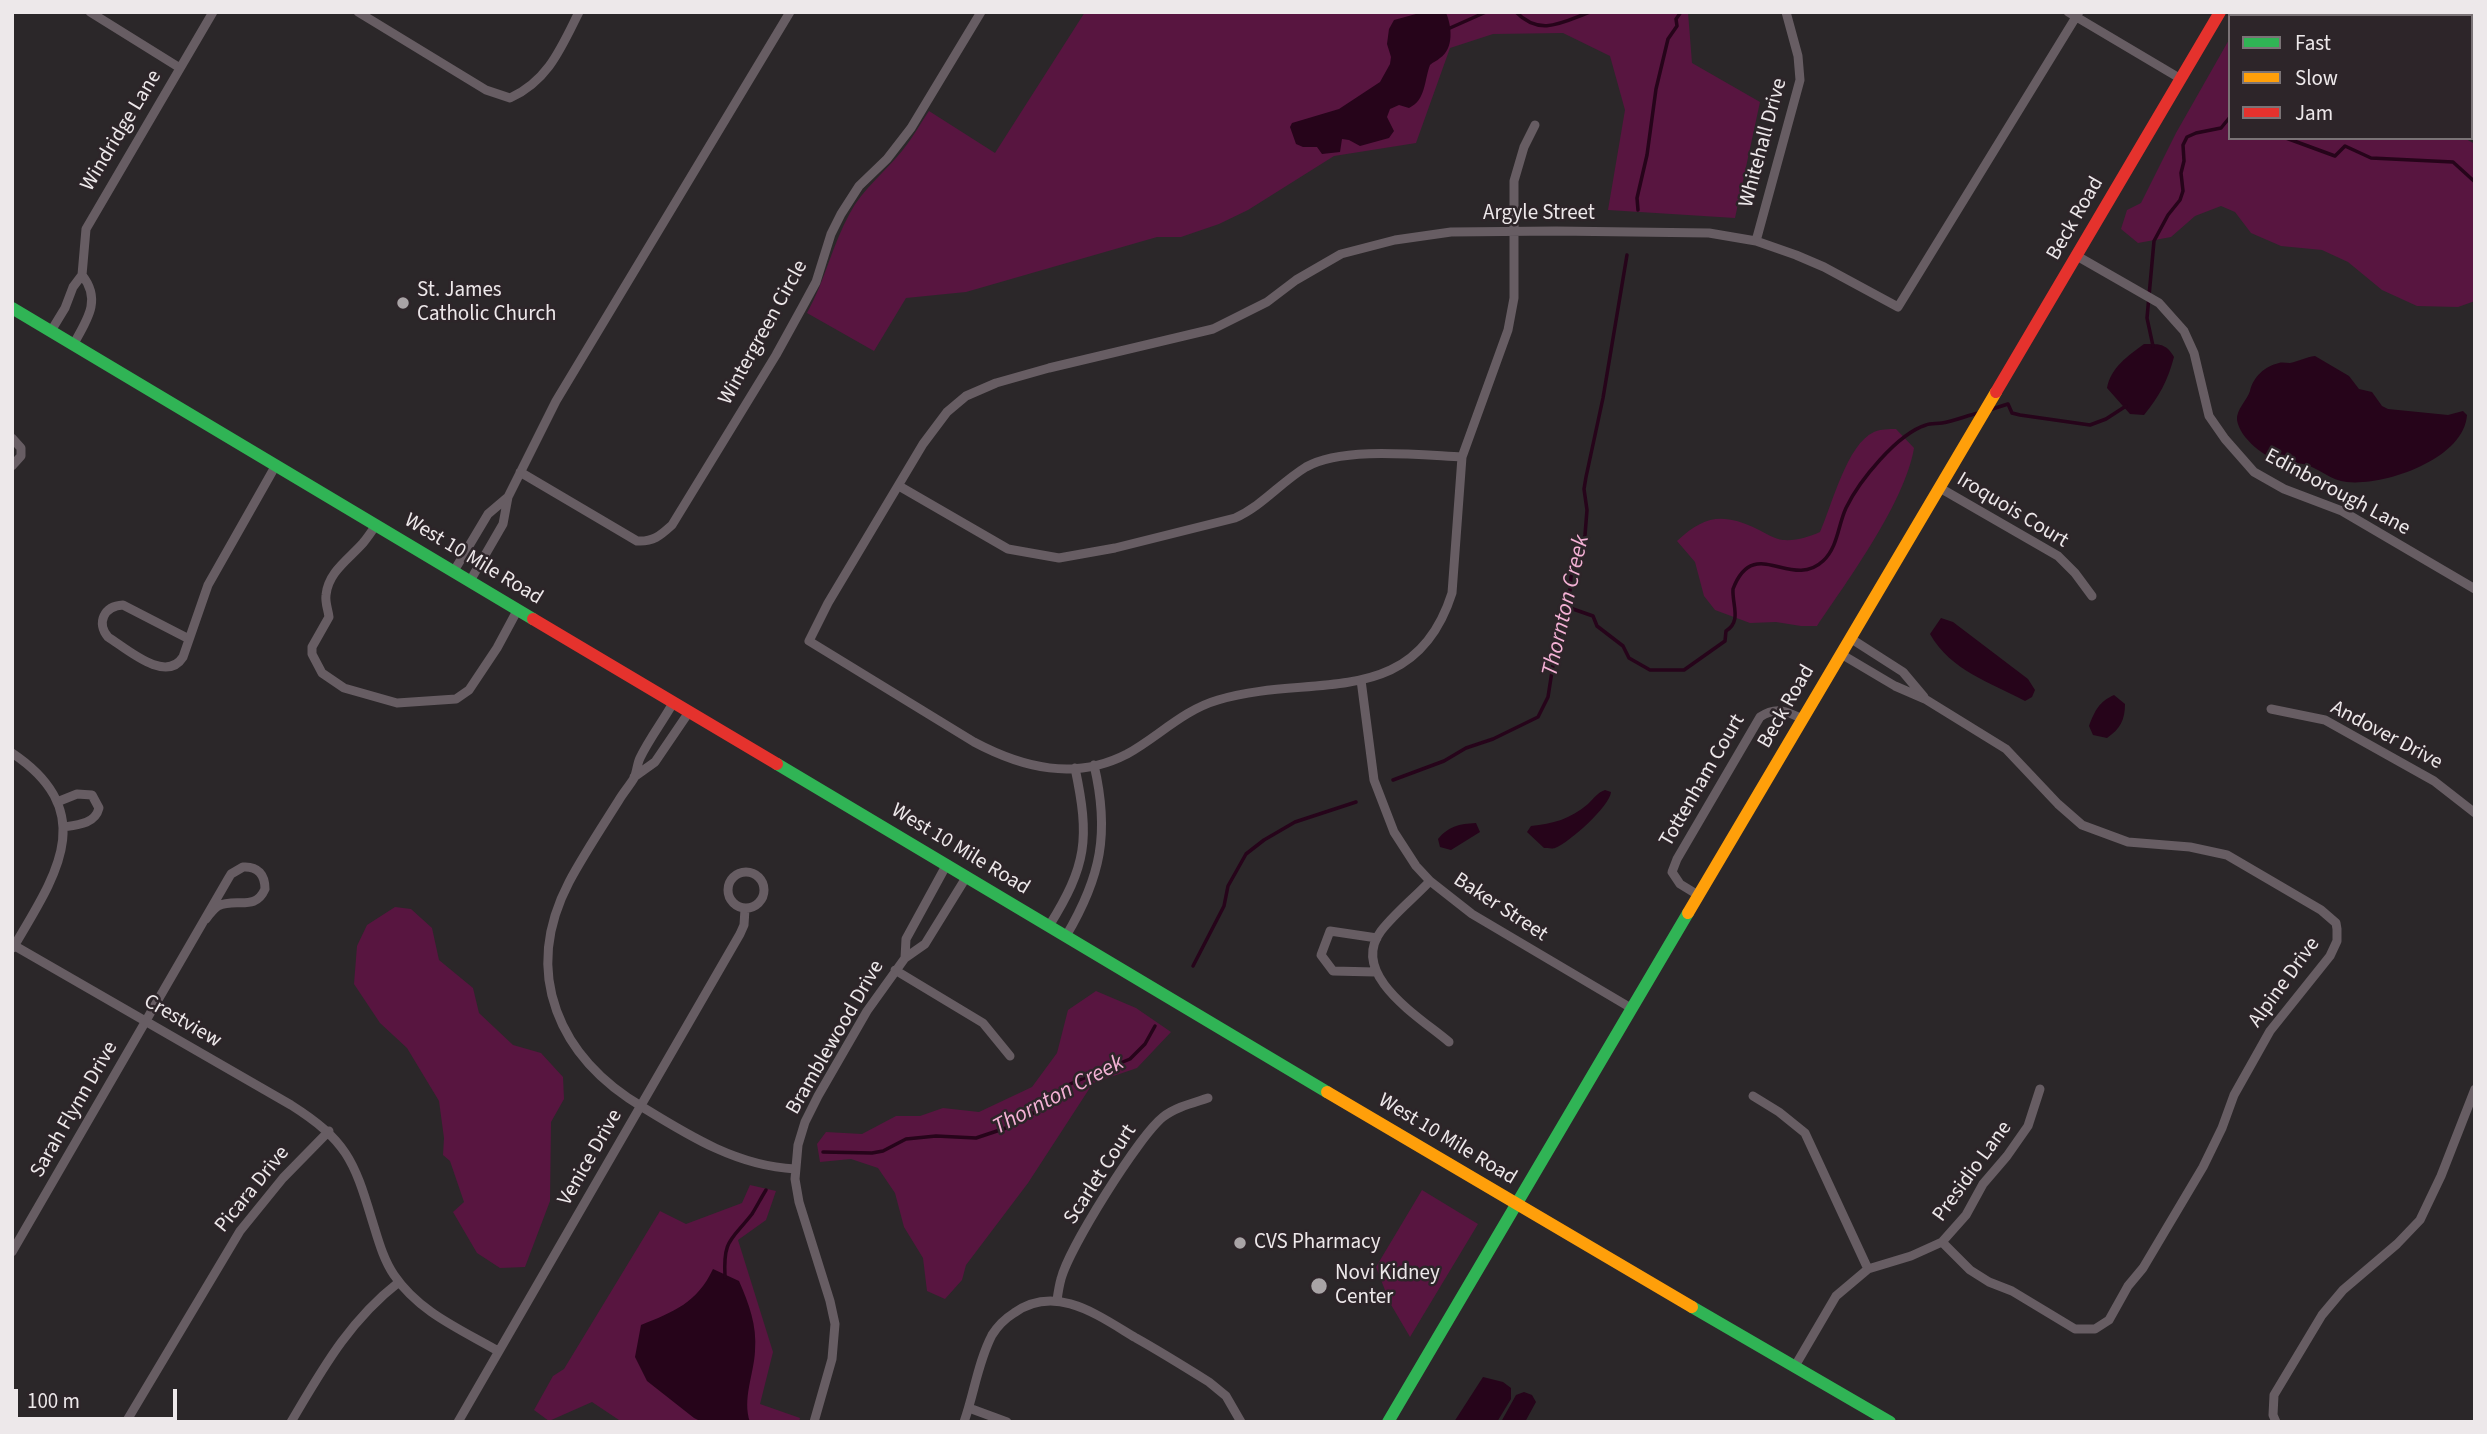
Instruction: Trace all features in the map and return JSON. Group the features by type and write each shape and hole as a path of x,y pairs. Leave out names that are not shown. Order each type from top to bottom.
{"main road":[{"name":"Beck Road","path":"1388,1422 2220,12"},
{"name":"West 10 Mile Road","path":"12,308 1517,1204 1890,1422"}],"street":[{"path":"90,12 180,68"},
{"name":"Windridge Lane","path":"51,331 82,275 86,229 213,12"},
{"path":"358,12 486,90 510,98 527,90 544,74 579,12"},
{"path":"470,581 503,524 508,497 556,401 790,12"},
{"name":"Wintergreen Circle","path":"520,472 637,541 648,542 672,525 803,306 816,282 831,234 841,214 859,186 887,159 911,128 981,12"},
{"name":"Whitehall Drive","path":"1756,241 1800,80 1798,56 1786,12"},
{"path":"2074,14 2181,79"},
{"name":"Argyle Street","path":"1075,768 1045,769 997,754 809,641 828,603 923,444 939,421 957,403 977,391 1049,368 1213,329 1266,302 1296,279 1341,254 1395,240 1451,232 1709,233 1756,241 1824,267 1898,307 2074,14"},
{"path":"1049,926 1073,884 1082,860 1082,809 1075,768 1094,765 1128,753 1179,718 1219,699 1377,677 1401,666 1437,629 1447,610 1456,567 1455,535 1462,457 1508,330 1514,298 1514,181 1524,147 1535,125"},
{"name":"Edinborough Lane","path":"2077,256 2159,303 2184,331 2194,353 2209,416 2225,439 2254,471 2284,489 2342,511 2475,589"},
{"name":"Windridge Lane","path":"73,345 87,321 92,301 92,287 82,275"},
{"path":"12,438 21,448 21,456 12,466"},
{"path":"899,486 1008,549 1059,558 1115,548 1235,518 1253,510 1277,487 1308,466 1329,459 1360,454 1462,457"},
{"path":"189,639 123,605 112,607 103,618 103,629 108,637 160,668 171,668 180,661 189,639 208,585 276,466"},
{"name":"Iroquois Court","path":"1940,488 2057,556 2075,573 2092,596"},
{"path":"454,571 488,514 508,497"},
{"path":"376,524 366,540 345,560 327,587 325,602 329,617 312,647 312,654 322,673 344,688 397,703 456,699 469,690 497,648 518,608"},
{"path":"1850,638 1903,672 1925,699"},
{"name":"Alpine Drive","path":"1841,654 1895,686 1925,699 2014,755 2058,804 2082,825 2127,842 2190,847 2227,855 2322,910 2336,923 2338,934 2330,956 2270,1031 2234,1095 2203,1167 2109,1320 2095,1329 2075,1329 2012,1291 1989,1282 1970,1270 1942,1242"},
{"name":"Baker Street","path":"1361,680 1369,751 1381,804 1394,832 1416,866 1430,881 1472,914 1632,1008"},
{"path":"673,702 642,755 634,777 569,882 556,912 549,958 549,974 556,1007 577,1052 603,1081 641,1107 726,1154 766,1167 795,1169"},
{"name":"Tottenham Court","path":"1698,895 1680,884 1672,872 1760,717 1783,709 1802,719"},
{"name":"Andover Drive","path":"2271,709 2325,720 2434,780 2475,813"},
{"path":"634,777 655,762 689,712"},
{"path":"12,753 36,772 57,803 63,827 62,847 54,876 13,948"},
{"path":"1066,936 1089,893 1098,864 1101,842 1100,803 1094,765"},
{"path":"57,803 85,793 92,795 99,808 96,817 88,822 63,827"},
{"path":"1082,860 1098,864"},
{"name":"Bramblewood Drive","path":"905,958 906,939 947,864"},
{"name":"Sarah Flynn Drive","path":"12,1252 228,879 237,870 250,867 263,875 265,889 256,901 219,906 206,919"},
{"name":"Venice Drive","path":"748,872 759,878 764,889 761,901 745,909 734,905 727,889 736,875 748,872"},
{"name":"Bramblewood Drive","path":"814,1422 832,1359 835,1324 799,1202 795,1169 798,1145 817,1096 867,1011 905,958 925,944 967,876"},
{"path":"1430,881 1380,932 1373,958 1375,972 1387,990 1449,1042"},
{"name":"Venice Drive","path":"458,1422 740,934 744,925 745,909"},
{"path":"1375,972 1332,971 1321,955 1330,930 1377,938"},
{"name":"Crestview","path":"13,948 291,1105 329,1131"},
{"path":"895,970 983,1023 1010,1056"},
{"name":"Presidio Lane","path":"1795,1366 1836,1296 1868,1269 1911,1256 1942,1242 1966,1215 1983,1184 2028,1126 2040,1089"},
{"path":"2276,1422 2273,1415 2274,1395 2322,1315 2343,1290 2397,1244 2420,1220 2437,1185 2475,1089"},
{"path":"1753,1096 1805,1133 1868,1269"},
{"name":"Scarlet Court","path":"1057,1300 1061,1278 1076,1246 1146,1135 1162,1117 1172,1111 1208,1098"},
{"path":"329,1131 346,1152 358,1175 385,1260 399,1282 429,1311 498,1351"},
{"name":"Picara Drive","path":"126,1422 240,1231 283,1178 329,1131"},
{"path":"291,1422 347,1332 367,1309 399,1282"},
{"path":"964,1422 993,1334 1008,1317 1023,1307 1037,1301 1057,1300 1076,1304 1099,1316 1209,1382 1226,1396 1241,1422"},
{"path":"969,1408 1007,1422"}],"shaded area":[{"path":"1085,12 1688,12 1692,63 1760,102 1735,218 1608,210 1625,110 1610,56 1563,33 1493,34 1450,48 1416,143 1334,156 1248,210 1219,224 1181,237 1157,237 966,292 906,298 874,351 807,313 838,238 855,205 902,151 929,111 995,153"},
{"path":"1446,13 1450,24 1448,49 1430,65 1422,95 1415,105 1409,108 1399,105 1390,109 1387,117 1394,131 1389,138 1360,146 1342,139 1340,152 1322,154 1317,147 1296,144 1290,127 1292,123 1339,109 1380,82 1390,64 1387,44 1389,29 1394,20 1416,14"},
{"path":"2228,42 2228,140 2468,140 2475,144 2475,301 2458,307 2417,306 2382,290 2348,262 2322,250 2281,246 2251,233 2235,212 2221,206 2195,216 2171,237 2138,243 2121,229 2127,210 2141,203 2176,133"},
{"path":"2144,344 2162,345 2174,357 2159,395 2144,415 2130,414 2107,388 2116,368"},
{"path":"2315,356 2349,376 2359,389 2372,392 2382,406 2388,409 2448,415 2463,411 2467,415 2463,431 2438,457 2401,474 2363,482 2341,481 2300,463 2285,464 2275,460 2261,452 2243,434 2237,420 2238,413 2254,381 2264,369 2274,364"},
{"path":"1896,429 1914,448 1909,469 1874,540 1817,626 1776,622 1750,623 1715,610 1704,596 1695,562 1677,541 1697,526 1715,519 1734,520 1783,540 1793,540 1820,532 1841,476 1856,449 1874,432"},
{"path":"1941,618 1953,622 2028,679 2035,690 2032,697 2025,701 1972,674 1949,657 1930,634"},
{"path":"2114,695 2125,704 2121,724 2107,738 2093,735 2089,726 2096,711"},
{"path":"1605,790 1611,792 1604,806 1561,845 1544,848 1527,832 1531,826 1568,817"},
{"path":"1476,823 1480,832 1451,850 1440,847 1438,839 1450,828"},
{"path":"395,907 411,909 432,928 439,960 473,988 479,1013 513,1045 541,1053 563,1077 564,1099 551,1122 550,1201 525,1267 500,1268 477,1253 453,1212 464,1202 450,1161 443,1155 444,1138 439,1101 407,1048 380,1023 354,984 357,946 367,925"},
{"path":"1096,991 1136,1008 1171,1032 1137,1068 1093,1083 1028,1183 966,1265 962,1280 945,1299 927,1291 923,1258 904,1227 895,1193 878,1168 851,1159 820,1162 817,1144 826,1132 862,1134 896,1116 920,1116 943,1108 979,1112 1032,1087 1057,1053 1068,1010"},
{"path":"750,1185 776,1191 766,1220 738,1240 773,1352 760,1404 800,1418 799,1422 622,1422 592,1402 549,1421 534,1410 553,1376 564,1369 660,1211 686,1224 742,1203"},
{"path":"1422,1190 1478,1224 1410,1337 1390,1303 1376,1267"},
{"path":"713,1269 739,1281 752,1315 755,1341 747,1404 750,1422 702,1422 694,1418 647,1381 635,1357 641,1325 674,1311 692,1298 707,1281"},
{"path":"1483,1377 1503,1382 1511,1388 1511,1399 1497,1422 1454,1422"},
{"path":"1524,1392 1532,1395 1536,1402 1525,1422 1501,1422 1516,1395"}],"waterway":[{"path":"1450,28 1486,12"},
{"path":"1516,12 1525,20 1543,26 1561,23 1590,12"},
{"name":"Thornton Creek","path":"1638,210 1637,198 1647,155 1656,89 1668,39 1677,26 1676,19 1681,12"},
{"path":"2153,346 2147,318 2154,241 2183,191 2183,145 2187,137 2221,128 2228,119"},
{"path":"2291,140 2335,156 2345,146 2371,158 2453,162 2475,182"},
{"name":"Thornton Creek","path":"1393,780 1444,761 1466,748 1493,739 1538,717 1548,697 1571,577 1585,535 1587,510 1584,489 1603,398 1627,255"},
{"path":"1989,410 2008,404 2012,413 2090,425 2106,419 2126,406"},
{"path":"1566,602 1573,609 1593,616 1597,626 1623,646 1629,658 1650,670 1684,670 1725,641 1726,631 1735,618 1733,589 1742,573 1751,566 1762,564 1798,570 1811,569 1823,561 1832,549 1852,497 1869,472 1891,448 1926,425 1978,413"},
{"name":"Thornton Creek","path":"1193,966 1224,906 1228,886 1246,854 1295,822 1356,802"},
{"name":"Thornton Creek","path":"823,1152 872,1153 883,1151 906,1139 936,1136 976,1138 1006,1128 1044,1107 1070,1084 1130,1059 1145,1044 1155,1026"},
{"name":"Thornton Creek","path":"725,1277 727,1247 766,1190"}],"traffic: fast":[{"path":"12,308 533,619"},
{"path":"777,764 1327,1092"},
{"path":"1388,1422 1688,913"},
{"path":"1692,1307 1890,1422"}],"traffic: slow":[{"path":"1688,913 1996,392"},
{"path":"1327,1092 1692,1307"}],"traffic: jam":[{"path":"1996,392 2220,12"},
{"path":"533,619 777,764"}],"place":[{"name":"St. James Catholic Church","path":"403,303"},
{"name":"CVS Pharmacy","path":"1240,1243"},
{"name":"Novi Kidney Center","path":"1319,1286"}]}
